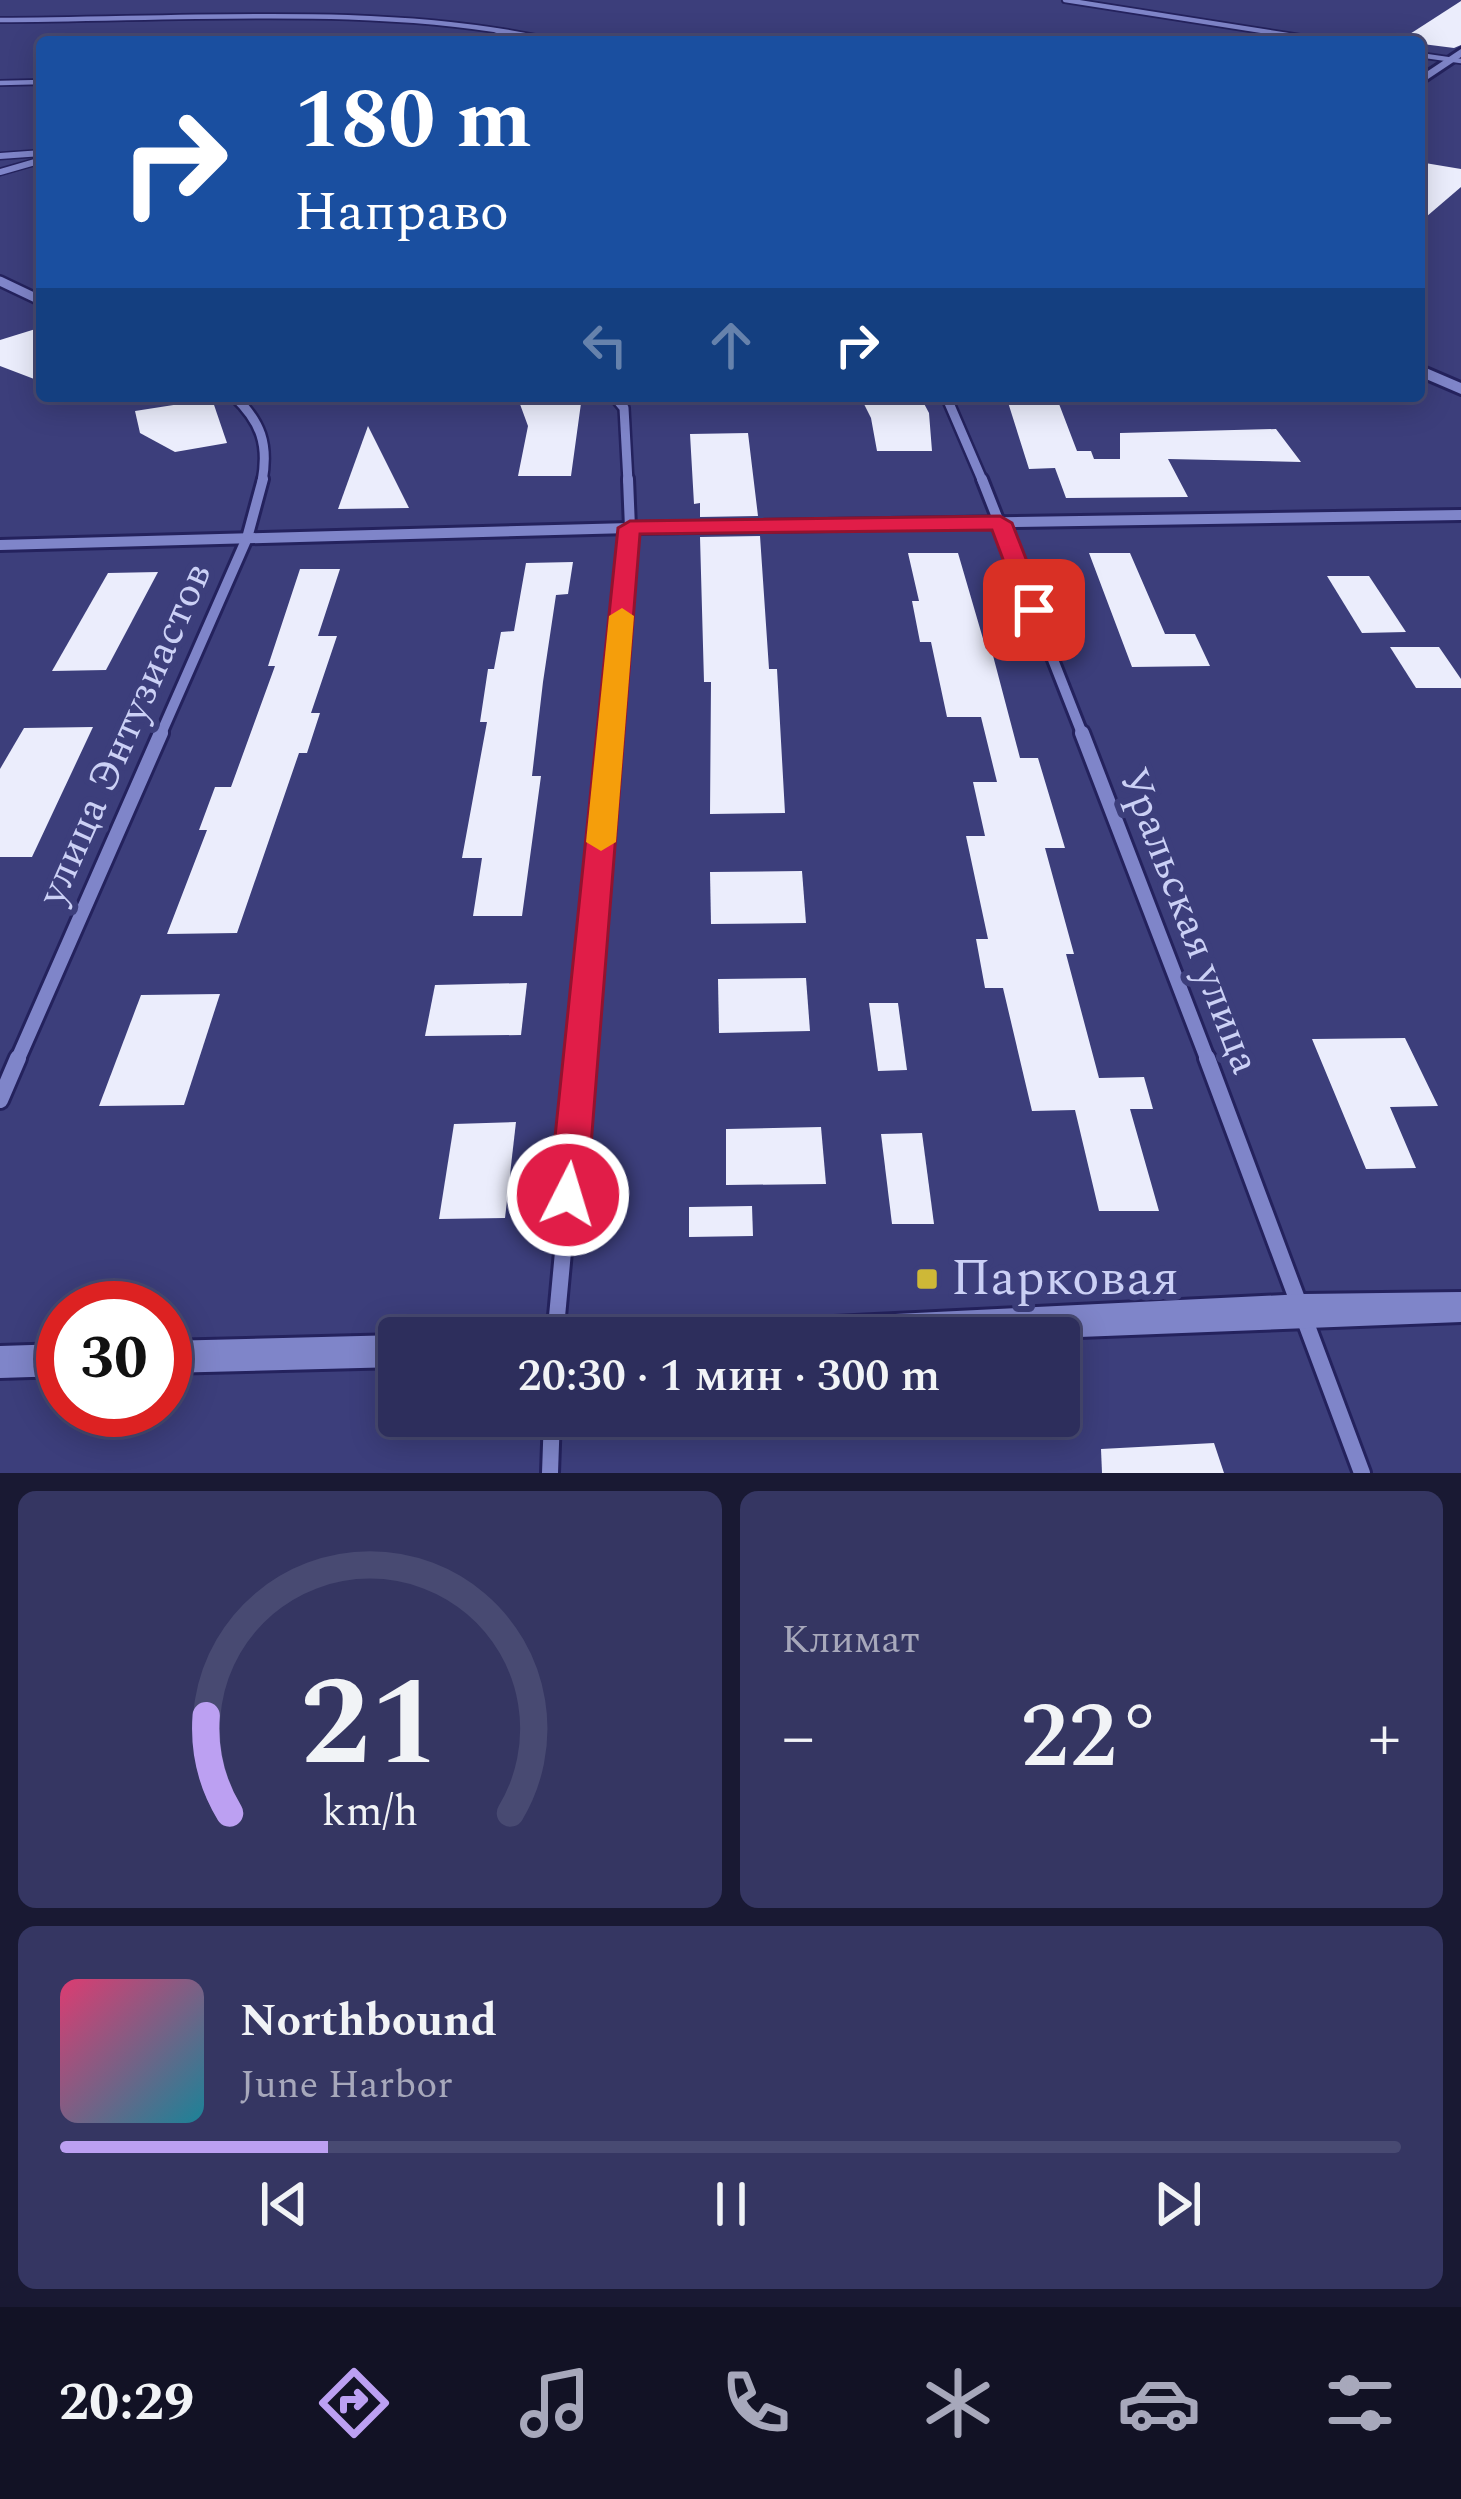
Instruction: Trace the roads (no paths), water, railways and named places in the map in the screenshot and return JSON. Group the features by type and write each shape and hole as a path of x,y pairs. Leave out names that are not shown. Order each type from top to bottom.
{"street":[{"path":"1065,0 1294,36"},
{"path":"0,20 358,19 533,36"},
{"path":"492,36 508,30"},
{"path":"1425,78 1461,52"},
{"path":"1425,56 1455,60"},
{"path":"0,82 36,82"},
{"path":"0,156 36,156"},
{"path":"0,172 36,158"},
{"path":"0,281 36,298"},
{"path":"1425,373 1461,389"},
{"name":"улица Энтузиастов","path":"0,1100 247,538 269,443 258,418 241,402"},
{"path":"557,1317 630,528 624,408 619,402"},
{"name":"Уральская улица","path":"949,402 1000,523 1304,1310 1362,1473"},
{"path":"0,545 630,528 1461,515"},
{"path":"1080,1321 1461,1307"},
{"path":"192,1357 378,1352"},
{"path":"0,1362 36,1361"},
{"path":"550,1473 551,1437"}],"place":[{"name":"Парковая","path":"927,1279"}]}
